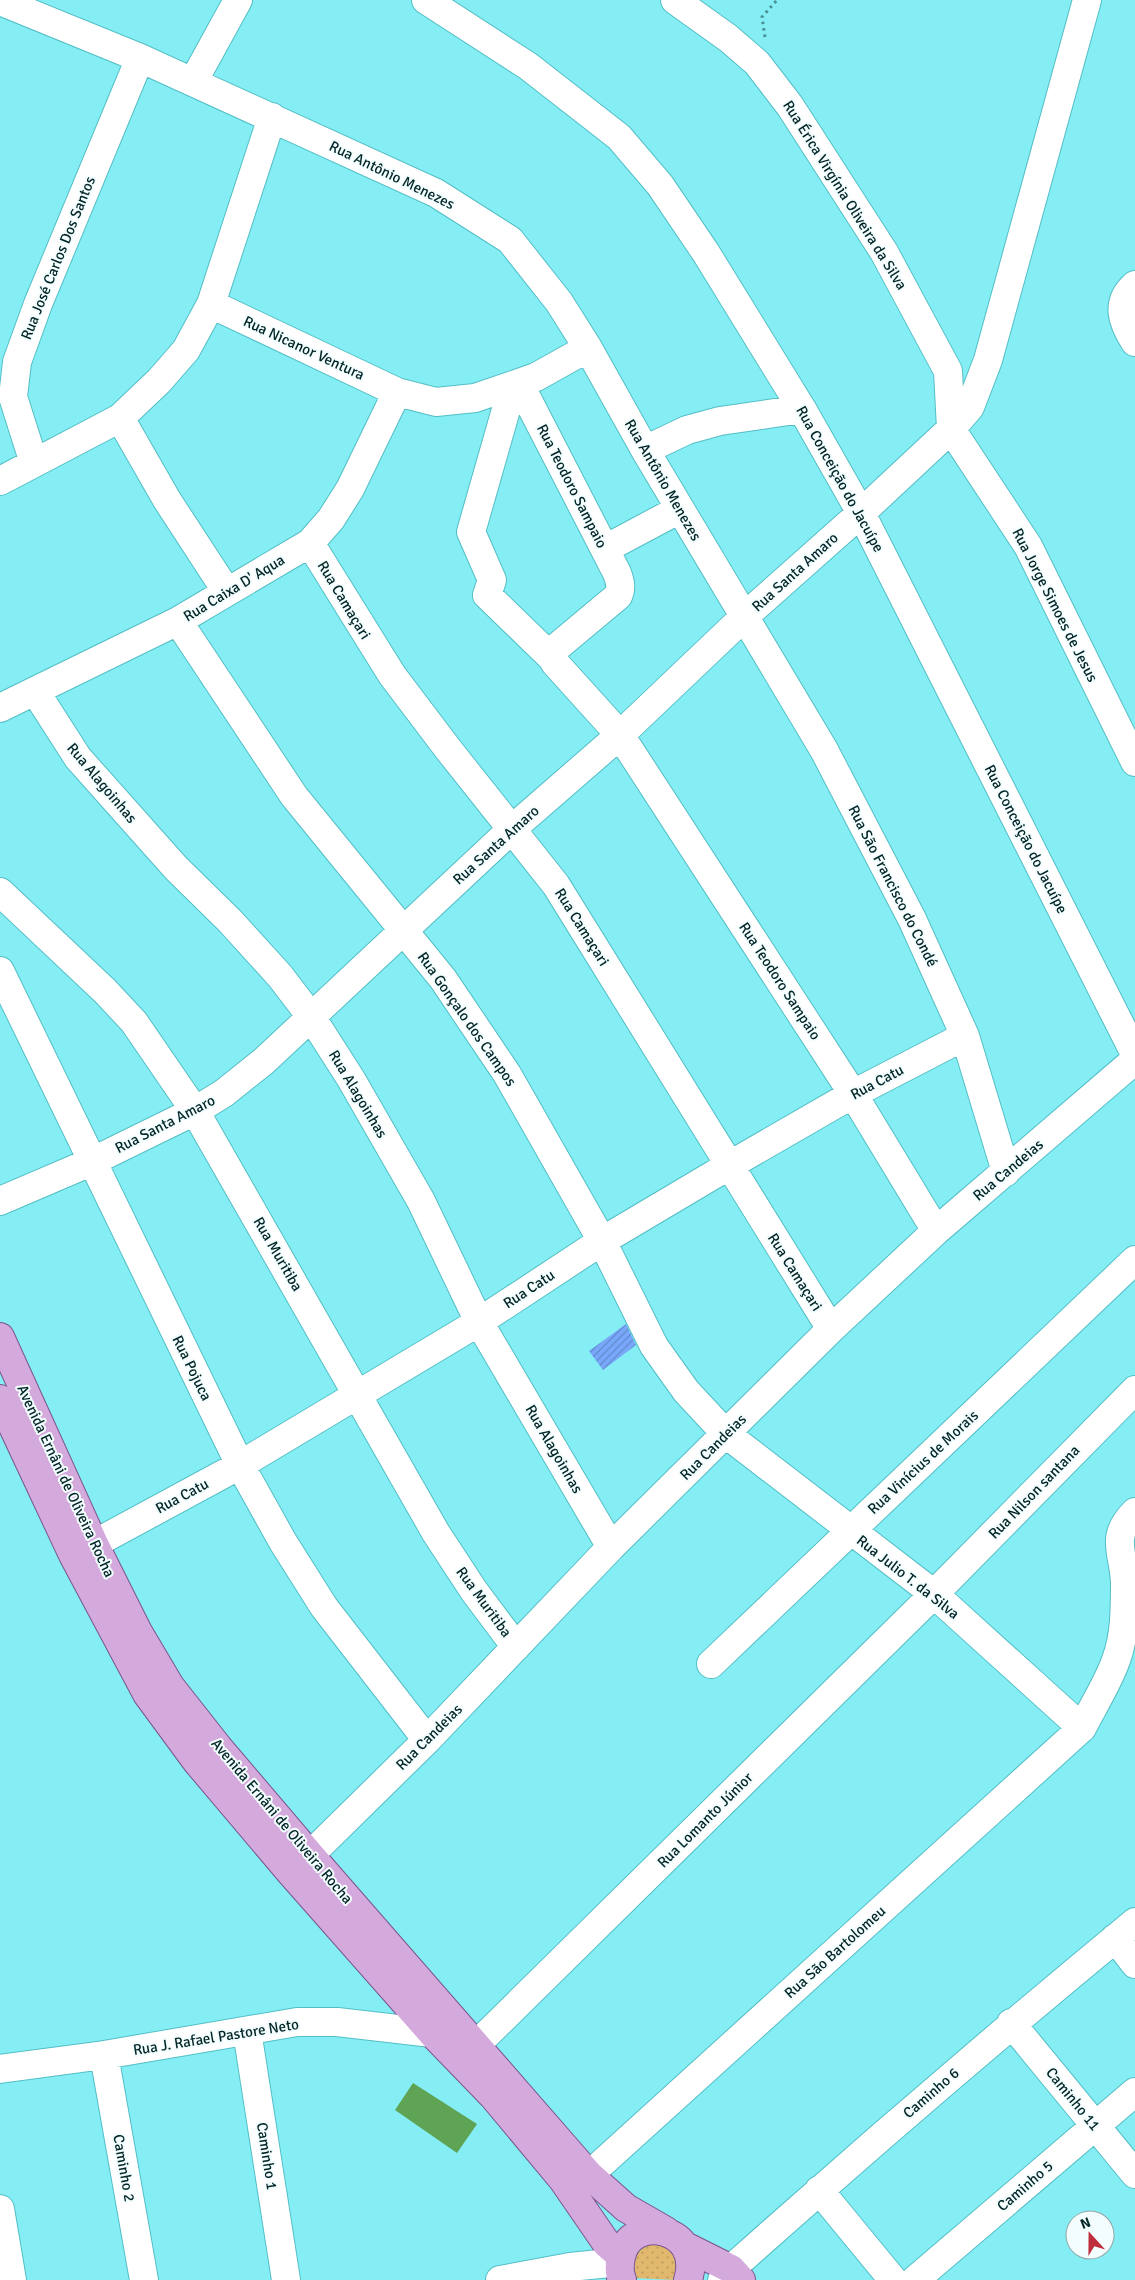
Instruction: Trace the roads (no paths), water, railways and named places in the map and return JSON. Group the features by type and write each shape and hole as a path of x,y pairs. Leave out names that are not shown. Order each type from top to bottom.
{"main road":[{"name":"Avenida Ernâni de Oliveira Rocha","path":"0,1337 94,1544 138,1632 170,1686 218,1747 310,1855 589,2176 626,2208 731,2276"},
{"name":"Avenida Ernâni de Oliveira Rocha","path":"0,1399 73,1554 147,1694 203,1769 432,2033 493,2096 562,2180 621,2266"},
{"path":"621,2266 628,2241 639,2233 652,2230 676,2239 690,2257 691,2268 688,2280"}],"street":[{"path":"193,82 238,0"},
{"name":"Rua Conceição do Jacuípe","path":"426,0 528,66 619,138 660,185 706,253 802,409 861,513 1135,1054"},
{"name":"Rua Érica Virgínia Oliveira da Silva","path":"675,0 728,38 757,63 790,106 884,252 948,371 951,429"},
{"name":"Rua Santa Amaro","path":"0,1200 91,1162 195,1111 224,1093 312,1018 404,929 620,735 744,617 861,513 951,429 970,407 988,360 1087,0"},
{"name":"Rua Antônio Menezes","path":"0,1 140,58 436,194 510,240 559,302 588,348 645,450 744,617"},
{"name":"Rua José Carlos Dos Santos","path":"34,463 13,397 17,362 38,304 140,58"},
{"path":"0,481 120,418 159,381 186,350 211,304 272,118"},
{"path":"1129,292 1121,313 1125,328 1135,342"},
{"name":"Rua Nicanor Ventura","path":"211,304 397,392 436,402 474,398 516,384 536,376 588,348"},
{"path":"516,384 471,532 492,580 488,595 552,658"},
{"name":"Rua Teodoro Sampaio","path":"516,384 605,549 617,573 620,590 618,596 557,647 552,658 555,664 620,735 853,1094 936,1231"},
{"name":"Rua Caixa D' Aqua","path":"0,708 178,621 310,543 330,519 350,489 397,392"},
{"path":"645,450 687,430 720,421 802,409"},
{"path":"120,418 167,500 227,592"},
{"name":"Rua Jorge Simoes de Jesus","path":"951,429 1028,546 1135,762"},
{"path":"605,549 680,509"},
{"name":"Rua Camaçari","path":"310,543 392,675 556,885 830,1329"},
{"name":"Rua São Francisco do Condé","path":"744,617 828,758 912,919 965,1036 1006,1172"},
{"name":"Rua Gonçalo dos Campos","path":"178,621 294,796 443,979 508,1074 602,1241 654,1346 686,1391 726,1434"},
{"name":"Rua Alagoinhas","path":"35,692 78,758 176,868 230,921 280,976 312,1018 351,1079 421,1201 479,1322 611,1547"},
{"name":"Rua Muritiba","path":"0,892 105,991 134,1022 195,1111 436,1533 474,1591 516,1647"},
{"name":"Rua Pojuca","path":"0,971 91,1162 240,1465 283,1542 324,1607 427,1740"},
{"name":"Rua Catu","path":"94,1544 240,1465 479,1322 602,1241 730,1165 853,1094 965,1036"},
{"name":"Rua Candeias","path":"310,1855 427,1740 611,1547 830,1329 936,1231 1135,1060"},
{"name":"Rua Vinícius de Morais","path":"710,1664 1135,1260"},
{"name":"Rua Nilson santana","path":"934,1594 1135,1390"},
{"name":"Rua Julio T. da Silva","path":"726,1434 934,1594 1082,1728"},
{"path":"1082,1728 1116,1659 1125,1619 1125,1581 1120,1544 1129,1518"},
{"name":"Rua Lomanto Júnior","path":"476,2046 934,1594"},
{"name":"Rua São Bartolomeu","path":"589,2176 1082,1728"},
{"path":"1125,1930 1135,1964"},
{"name":"Caminho 6","path":"731,2276 819,2190 1011,2023 1125,1930"},
{"name":"Rua J. Rafael Pastore Neto","path":"0,2069 104,2055 297,2022 337,2022 432,2033"},
{"name":"Caminho 11","path":"1011,2023 1135,2174"},
{"name":"Caminho 1","path":"247,2031 286,2280"},
{"name":"Caminho 2","path":"104,2055 144,2280"},
{"name":"Caminho 5","path":"916,2280 1135,2092"},
{"path":"819,2190 893,2280"},
{"path":"0,2209 12,2280"},
{"path":"500,2280 570,2267 621,2266"}]}
